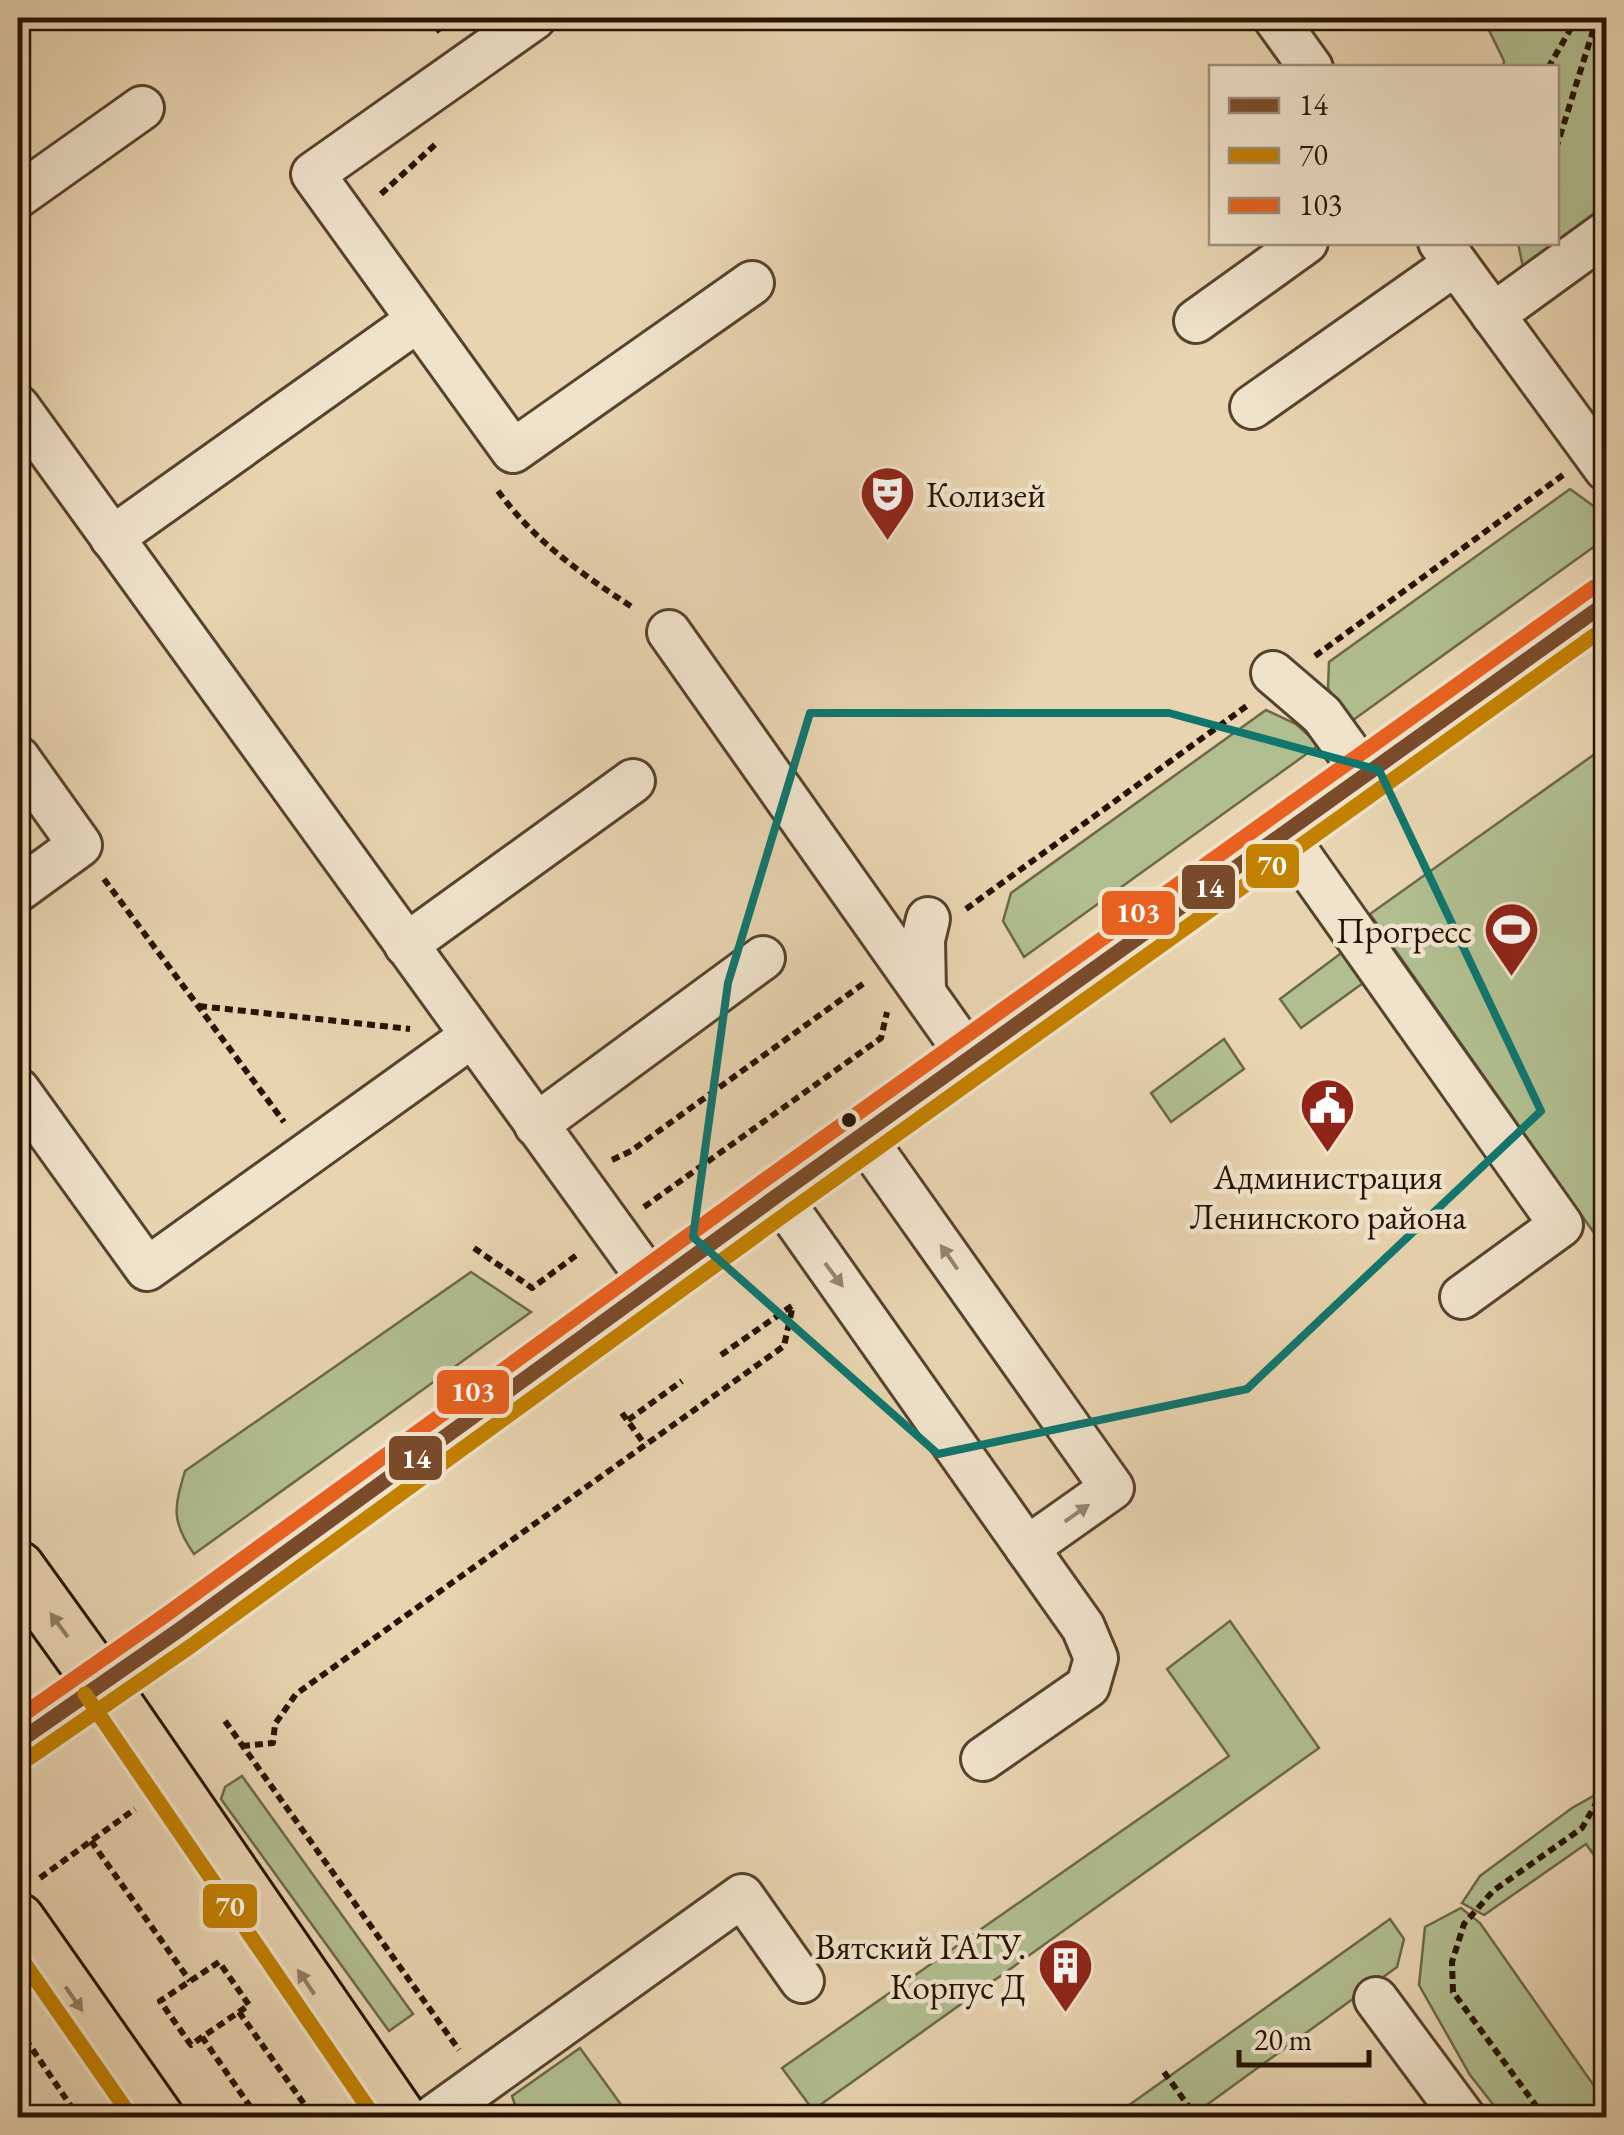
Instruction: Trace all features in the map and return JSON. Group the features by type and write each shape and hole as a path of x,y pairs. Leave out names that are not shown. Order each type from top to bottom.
{"main road":[{"path":"18,1742 1606,603"},
{"path":"18,1568 400,2118"},
{"path":"27,1900 157,2118"}],"lane":[{"path":"534,18 314,174 513,451 752,283"},
{"path":"1274,18 1309,65"},
{"path":"18,196 142,108"},
{"path":"1493,315 1606,232"},
{"path":"1196,320 1302,245"},
{"path":"1252,407 1448,253 1600,461"},
{"path":"112,538 418,320"},
{"path":"18,407 653,1285"},
{"path":"670,632 919,952 970,1058"},
{"path":"1277,677 1322,715 1364,773"},
{"path":"18,758 80,845 18,890"},
{"path":"406,945 633,781"},
{"path":"1283,832 1561,1225 1462,1297"},
{"path":"536,1124 762,958"},
{"path":"18,1090 147,1270 472,1036"},
{"path":"862,1134 1112,1488 1027,1548"},
{"path":"778,1195 1083,1627 1096,1658 1088,1686 983,1759"},
{"path":"432,2118 742,1896 802,1981"},
{"path":"1376,1999 1464,2118"}],"path":[{"path":"1550,65 1577,18"},
{"path":"1559,139 1597,18"},
{"path":"631,1151 919,952 1277,677 1600,461"},
{"path":"80,845 308,1154"},
{"path":"639,1210 881,1038 919,952"},
{"path":"198,1006 472,1036"},
{"path":"474,1248 532,1288 578,1254"},
{"path":"242,1746 273,1743 275,1724 296,1694 784,1346 793,1306 721,1355"},
{"path":"644,1446 625,1417 682,1381"},
{"path":"225,1721 469,2065"},
{"path":"1545,2118 1454,1992 1452,1962 1464,1924 1493,1891 1582,1828 1606,1786"},
{"path":"27,1900 91,1841 140,1805"},
{"path":"91,1841 190,1981"},
{"path":"219,1962 249,2005 239,2012 191,2045 160,2001 219,1962"},
{"path":"239,2012 314,2118"},
{"path":"18,2028 79,2118"},
{"path":"202,2038 258,2118"},
{"path":"1164,2072 1197,2118"},
{"path":"1180,2118 1192,2110"}],"highlighted area":[{"path":"810,713 1169,713 1379,770 1541,1111 1247,1389 938,1454 693,1237 728,983"}],"green space":[{"path":"1483,18 1606,18 1606,237 1529,297 1518,245 1559,245 1559,65 1503,65"},
{"path":"1570,489 1606,515 1606,538 1349,723 1328,688 1329,662"},
{"path":"1266,710 1296,724 1319,745 1024,957 1003,921 1011,893"},
{"name":"Прогресс","path":"1606,746 1606,1250 1370,914"},
{"path":"1348,948 1370,978 1301,1028 1280,999"},
{"path":"1224,1039 1244,1069 1171,1122 1151,1093"},
{"path":"471,1272 531,1312 194,1554 181,1532 177,1514 185,1471"},
{"path":"1230,1621 1319,1748 813,2110 782,2068 1229,1756 1167,1669"},
{"path":"242,1776 413,2014 389,2031 221,1799 225,1787"},
{"path":"1606,1789 1606,1872 1586,1844 1484,1915 1462,1903 1480,1876 1572,1808"},
{"path":"1461,1908 1480,1923 1606,2103 1606,2109 1593,2117 1503,2117 1470,2075 1419,1985 1425,1927"},
{"path":"1390,1919 1404,1939 1397,1967 1190,2117 1111,2118"},
{"path":"580,2048 630,2117 519,2117 512,2096"}],"transit line":[{"name":"103","path":"18,1718 1594,587"},
{"name":"14","path":"18,1742 1606,603"},
{"name":"70","path":"29,1758 191,1646 1606,627"},
{"name":"70","path":"85,1694 375,2118"},
{"name":"70","path":"18,1954 132,2118"}],"place":[{"name":"Колизей","path":"887,543"},
{"name":"Прогресс","path":"1511,979"},
{"name":"Администрация Ленинского района","path":"1328,1154"},
{"name":"Вятский ГАТУ. Корпус Д","path":"1065,2015"}]}
